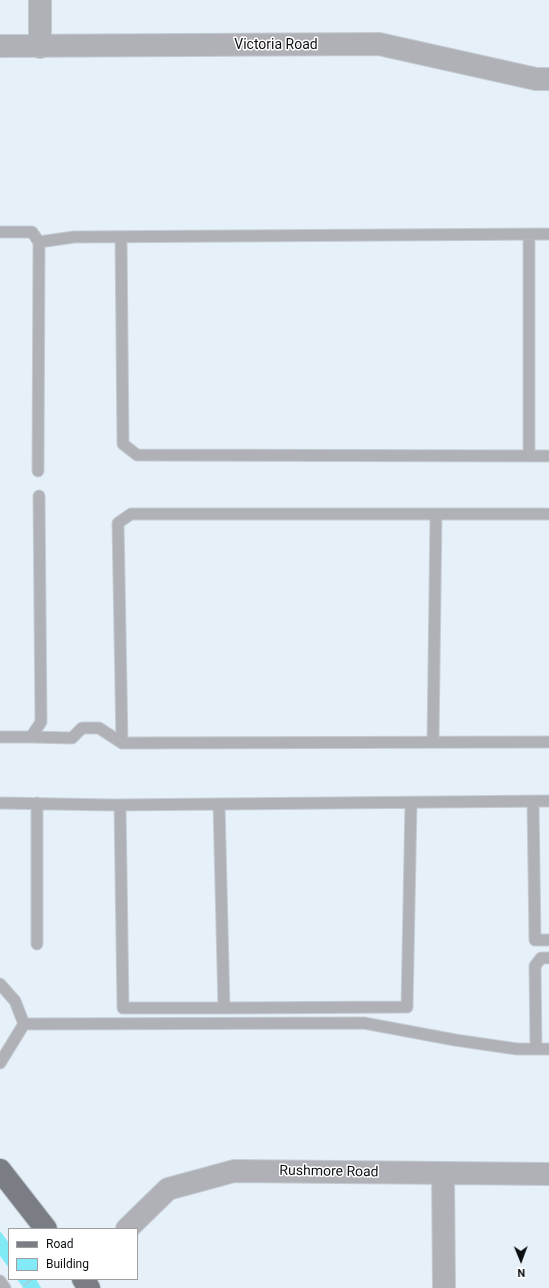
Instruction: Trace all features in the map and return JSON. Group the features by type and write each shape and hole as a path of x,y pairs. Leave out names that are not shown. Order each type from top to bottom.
{"main road":[{"path":"0,1170 45,1228"}],"street":[{"path":"40,0 40,47"},
{"name":"Victoria Road","path":"0,46 40,47 378,44 536,79 549,79"},
{"name":"Rushmore Road","path":"128,1228 168,1189 234,1171 549,1174"},
{"path":"443,1173 444,1288"}],"lane":[{"path":"0,232 32,232 39,242 38,471"},
{"path":"39,242 74,237 549,234"},
{"path":"529,235 529,456"},
{"path":"121,237 124,444 137,455 549,456"},
{"path":"31,737 41,722 39,496"},
{"path":"122,743 118,523 131,514 549,514"},
{"path":"434,742 436,514"},
{"path":"0,737 72,738 82,728 99,728 122,743 549,742"},
{"path":"0,802 120,805 411,803 549,800"},
{"path":"533,801 535,940 549,940"},
{"path":"37,803 37,944"},
{"path":"120,805 123,1008 407,1007 411,803"},
{"path":"219,804 224,1008"},
{"path":"536,1049 535,966 541,958 549,958"},
{"path":"0,984 15,1001 24,1024"},
{"path":"24,1024 364,1023 455,1040 517,1049 549,1049"},
{"path":"0,1064 24,1024"},
{"path":"0,1281 5,1288"}],"building":[{"path":"0,1231 8,1242 8,1267 0,1256"},
{"path":"18,1280 30,1280 22,1286"},
{"path":"32,1280 37,1280 41,1288 23,1288 22,1287"}]}
